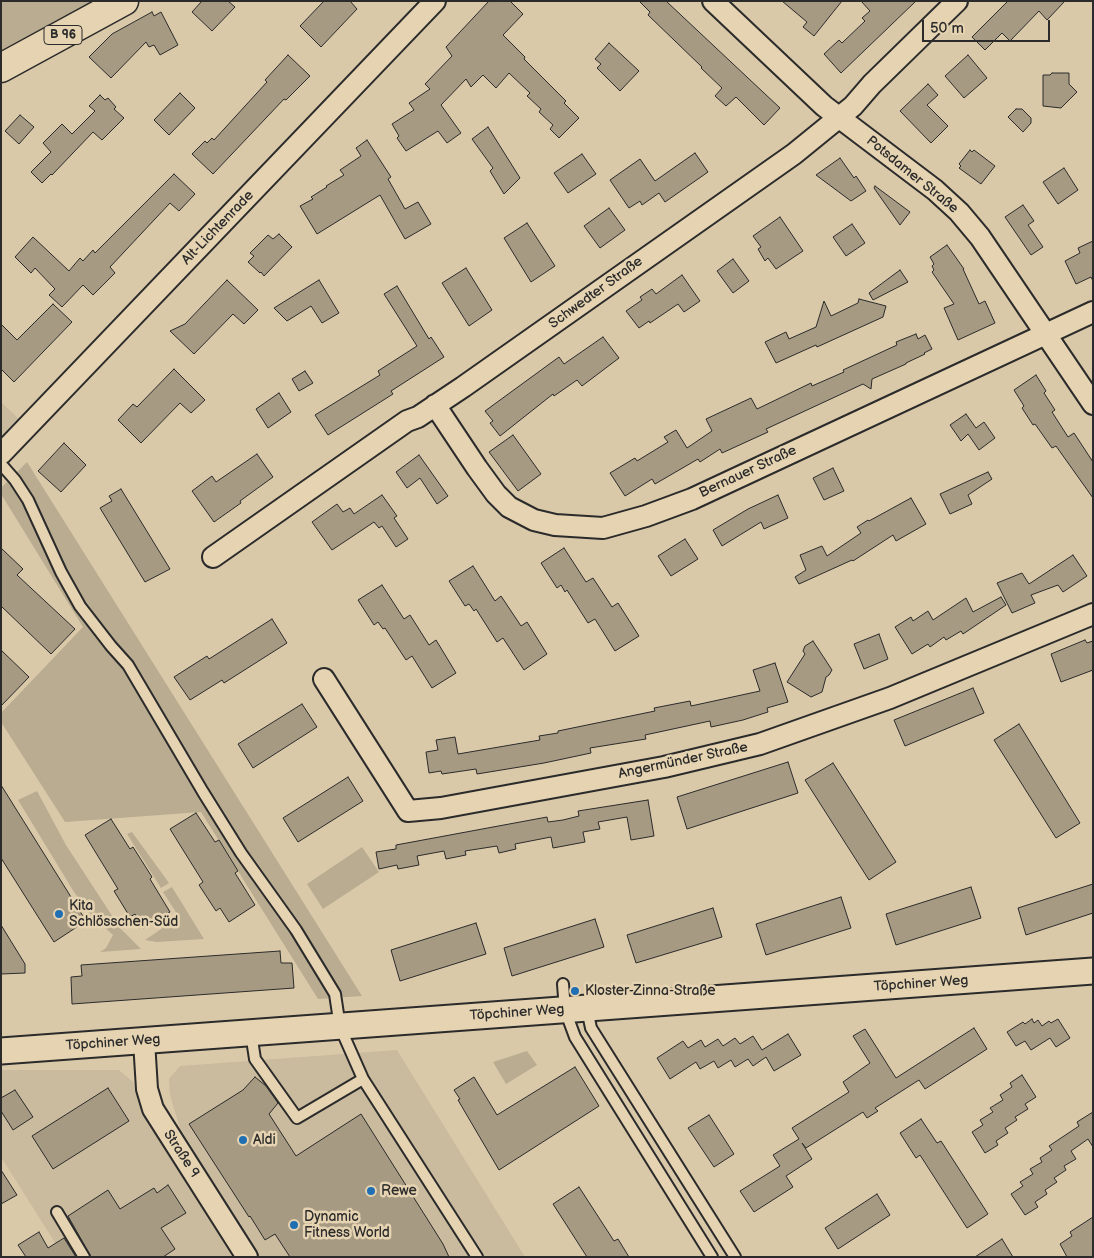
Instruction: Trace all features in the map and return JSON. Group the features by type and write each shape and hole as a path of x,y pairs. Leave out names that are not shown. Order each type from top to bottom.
{"main road":[{"name":"B 96","path":"1,68 124,1"}],"street":[{"name":"Alt-Lichtenrade","path":"1,454 435,1"},
{"name":"Potsdamer Straße","path":"713,1 824,106 935,190 959,212 980,237 1093,404"},
{"name":"Schwedter Straße","path":"213,556 408,422 436,406 794,154 839,117 957,1"},
{"name":"Bernauer Straße","path":"436,406 477,468 496,494 509,507 534,520 555,525 577,528 603,528 646,516 692,499 1093,312"},
{"name":"Angermünder Straße","path":"324,679 408,811 442,808 664,767 760,744 890,698 1093,614"},
{"name":"Töpchiner Weg","path":"1,1051 1093,971"},
{"name":"Straße 9","path":"144,1041 147,1089 152,1109 247,1257"}],"lane":[{"path":"1,464 15,480 28,500 61,572 80,606 128,665 241,853 296,930 335,994 340,1027 363,1080 477,1257"},
{"path":"563,984 576,1009 591,1028 735,1257"},
{"path":"576,1009 575,1037 712,1257"},
{"path":"251,1033 255,1059 297,1118 363,1080"},
{"path":"57,1212 84,1257"}],"shaded area":[{"path":"1,1 102,1 1,56"},
{"path":"1,402 19,419 1,437"},
{"path":"27,462 362,996 318,999 201,812 65,822 1,722 1,713 83,627 1,494 1,488"},
{"path":"37,791 66,845 120,928 141,949 100,952 106,948 113,935 91,915 74,892 18,800"},
{"path":"132,832 169,883 161,888 127,834"},
{"path":"362,847 379,872 323,909 307,884"},
{"path":"172,887 204,939 157,942 145,940 179,917 163,892"},
{"path":"397,1050 525,1257 259,1257 182,1135 170,1095 169,1079 180,1066"},
{"path":"527,1051 537,1065 506,1084 493,1062"},
{"path":"1,1070 119,1070 133,1082 143,1112 237,1257 64,1257 1,1157"}],"building":[{"path":"202,1 228,1 235,7 212,31 192,12"},
{"path":"324,1 350,1 357,9 321,47 300,26"},
{"path":"489,1 510,1 523,14 503,35 566,101 564,103 579,118 559,138 550,129 553,125 539,112 541,109 527,96 530,93 509,73 496,88 483,75 471,87 466,79 441,105 461,133 447,143 438,131 406,151 397,138 399,136 392,124 414,110 409,103 430,89 425,84 452,56 446,47"},
{"path":"639,1 666,1 780,108 764,125 736,97 726,106 715,96 722,88 648,15 650,12"},
{"path":"782,1 842,1 814,36 803,27 807,22"},
{"path":"861,1 916,1 841,73 824,54 839,40 842,43 865,21 862,18 870,11"},
{"path":"1008,1 1065,1 1047,20 1039,11 1010,41 1002,33 985,50 972,37"},
{"path":"152,12 154,16 161,12 178,45 160,55 154,45 149,47 146,42 111,78 89,57 112,34"},
{"path":"609,43 639,71 620,91 597,68 601,64 595,59"},
{"path":"288,55 310,76 286,100 284,99 213,174 192,154 205,141 207,143 212,138 214,140 267,82 265,80"},
{"path":"968,55 987,78 964,98 945,76"},
{"path":"1052,73 1069,73 1069,84 1077,92 1061,108 1043,106 1043,75 1050,75"},
{"path":"928,84 938,95 927,105 948,126 931,143 900,111"},
{"path":"180,93 195,108 169,135 154,120"},
{"path":"100,95 105,100 108,98 116,107 114,109 124,118 102,140 93,132 42,183 31,172 51,152 43,143 62,124 72,134 95,111 89,106"},
{"path":"1016,109 1022,109 1031,118 1031,123 1023,132 1008,117"},
{"path":"20,115 34,127 19,144 5,131"},
{"path":"488,127 520,178 504,194 490,171 493,168 472,139"},
{"path":"367,140 391,177 388,179 405,209 418,202 431,224 405,239 380,195 317,234 300,206 313,199 311,197 344,175 340,170 361,156 356,148"},
{"path":"970,150 972,152 974,150 995,166 981,184 959,168 961,166 959,164"},
{"path":"695,153 708,172 665,202 659,193 642,205 640,201 629,208 610,180 640,159 655,181"},
{"path":"582,154 596,174 568,193 554,173"},
{"path":"840,158 866,191 851,201 816,175"},
{"path":"1064,168 1078,190 1058,204 1043,182"},
{"path":"174,174 195,194 179,211 170,203 110,267 115,273 93,295 83,285 62,307 49,295 55,289 35,268 31,273 15,257 33,237 69,271 80,258 83,261 93,250 95,253"},
{"path":"875,186 910,212 900,225 874,188"},
{"path":"1023,205 1034,221 1028,225 1043,247 1031,255 1005,217"},
{"path":"609,208 625,230 600,248 584,226"},
{"path":"780,217 803,251 776,269 768,258 765,261 758,249 761,247 753,236"},
{"path":"527,223 555,266 531,282 504,238"},
{"path":"852,224 865,243 846,256 833,237"},
{"path":"279,234 292,247 264,276 248,262 254,256 250,253 268,235 273,239"},
{"path":"1093,241 1093,281 1091,277 1076,284 1065,261 1080,253 1078,248"},
{"path":"947,245 964,269 979,304 985,301 995,323 958,340 944,308 954,304 932,272 934,264 930,257"},
{"path":"733,259 749,281 733,293 717,271"},
{"path":"466,268 492,310 469,326 442,283"},
{"path":"900,270 908,282 873,300 869,293"},
{"path":"682,275 700,301 684,312 678,304 650,323 649,321 639,328 626,311 642,300 640,297 652,289 656,294"},
{"path":"227,280 258,310 244,324 233,314 194,354 170,331 185,324"},
{"path":"319,280 339,313 322,323 311,306 287,321 274,308"},
{"path":"397,286 429,339 431,337 444,357 391,391 393,394 328,435 315,415 380,375 378,371 417,346 384,294"},
{"path":"859,299 886,306 883,317 776,363 765,342 786,332 789,339 816,327 824,301 831,316 858,303"},
{"path":"53,304 72,322 14,382 1,369 1,324 17,340"},
{"path":"916,334 918,339 925,335 932,349 906,364 872,379 871,389 863,384 766,429 768,432 722,453 720,449 700,462 698,459 655,484 652,479 625,496 610,473 635,458 637,461 668,442 664,437 676,430 687,448 712,431 706,419 751,398 757,409 811,383 812,386 844,372 843,370 897,345 896,342"},
{"path":"603,337 619,358 582,386 577,380 554,396 553,394 500,436 490,423 493,421 485,411 559,357 564,364"},
{"path":"174,369 205,400 191,413 180,403 141,443 118,420 133,404 137,407"},
{"path":"305,371 313,383 299,391 292,379"},
{"path":"1036,375 1046,391 1044,393 1055,410 1052,412 1068,437 1074,433 1093,462 1093,498 1056,446 1052,448 1022,408 1024,406 1014,390"},
{"path":"279,393 291,412 268,428 256,409"},
{"path":"966,414 976,428 984,422 995,438 979,450 968,434 961,441 950,425"},
{"path":"513,435 541,474 518,491 489,452"},
{"path":"64,443 86,465 61,492 38,471"},
{"path":"257,454 273,477 214,522 192,491 212,476 216,482"},
{"path":"419,455 448,496 437,504 420,478 407,488 396,472"},
{"path":"833,468 844,491 824,500 813,478"},
{"path":"988,472 992,479 968,495 972,504 950,514 940,494"},
{"path":"121,489 170,569 145,582 100,508 112,501 109,496"},
{"path":"382,495 397,516 394,518 408,539 396,547 382,526 379,528 374,522 332,550 312,522 337,504 343,512 350,508 354,514"},
{"path":"778,495 788,518 764,529 761,522 722,546 713,530 748,509"},
{"path":"911,498 926,524 896,541 893,535 853,561 799,584 795,577 806,570 800,555 822,546 827,556 861,533 857,527"},
{"path":"685,539 698,559 671,576 658,556"},
{"path":"1,548 23,569 17,575 75,629 51,654 1,606"},
{"path":"564,548 586,582 593,578 612,607 618,603 639,636 615,651 595,619 588,623 567,590 565,592 561,585 557,588 541,563"},
{"path":"1073,555 1087,576 1063,592 1058,585 1031,595 1035,603 1012,613 997,583 1022,573 1029,584"},
{"path":"473,566 495,601 501,596 521,626 527,622 547,654 524,670 503,638 497,642 476,609 474,611 469,604 465,606 449,581"},
{"path":"382,585 404,619 410,615 429,645 436,640 456,673 432,688 412,656 406,660 385,628 383,629 378,622 374,625 358,600"},
{"path":"1001,597 1006,605 963,634 961,631 946,640 944,637 930,647 928,644 912,654 895,627 911,617 913,621 928,611 933,620 966,598 973,612"},
{"path":"272,619 287,643 224,683 222,680 190,700 174,677 207,656 209,659"},
{"path":"879,634 888,659 864,669 854,644"},
{"path":"1085,640 1087,643 1093,641 1093,670 1061,682 1051,654"},
{"path":"813,641 832,670 826,677 822,692 811,697 787,682 805,654 803,651 805,646"},
{"path":"1,650 29,677 1,706"},
{"path":"775,663 788,702 767,708 768,712 743,720 711,727 710,721 645,735 646,739 590,748 591,753 544,763 477,774 476,769 442,774 441,771 429,773 426,752 438,750 436,740 455,737 458,754 540,740 539,736 655,711 654,708 690,701 691,706 760,691 753,670"},
{"path":"973,688 984,713 905,746 894,720"},
{"path":"302,704 317,727 253,768 238,744"},
{"path":"1019,724 1080,823 1056,838 994,740"},
{"path":"788,762 798,793 687,829 677,797"},
{"path":"833,763 896,862 869,880 805,780"},
{"path":"348,777 363,801 298,842 283,818"},
{"path":"1,785 86,921 54,942 1,858"},
{"path":"648,800 654,836 631,840 627,817 598,822 600,829 583,832 585,842 553,848 551,837 515,844 516,849 499,853 497,846 465,851 466,855 446,859 444,851 417,856 419,865 398,869 397,865 379,869 376,852 396,849 396,845 547,817 548,822 563,820 579,816 578,811"},
{"path":"196,813 215,842 219,840 238,871 235,873 255,905 229,922 220,908 216,911 199,885 203,882 170,829"},
{"path":"111,819 130,849 133,847 152,877 150,879 170,912 143,928 135,914 130,917 114,891 118,889 85,835"},
{"path":"1093,884 1093,913 1026,935 1018,908"},
{"path":"971,887 981,918 896,945 886,914"},
{"path":"841,897 851,928 766,955 756,924"},
{"path":"713,908 722,937 636,963 627,935"},
{"path":"595,919 604,947 512,976 504,948"},
{"path":"476,923 486,954 400,981 391,950"},
{"path":"1,925 25,964 25,973 1,974"},
{"path":"280,951 281,963 292,963 294,988 72,1004 71,977 82,976 81,965"},
{"path":"1032,1019 1034,1023 1038,1020 1042,1026 1049,1021 1051,1023 1058,1019 1070,1038 1056,1047 1050,1038 1031,1050 1025,1041 1016,1046 1007,1032"},
{"path":"974,1028 987,1049 925,1089 919,1080 875,1108 878,1111 867,1118 863,1112 806,1148 802,1143 812,1159 786,1176 793,1187 754,1212 740,1191 780,1166 773,1155 799,1139 792,1128 849,1092 843,1082 870,1063 853,1036 865,1029 896,1078"},
{"path":"788,1034 801,1055 774,1071 766,1057 753,1066 748,1059 735,1067 731,1060 718,1068 714,1061 700,1069 696,1062 670,1079 657,1058 683,1041 688,1048 701,1040 705,1047 718,1039 723,1046 735,1038 740,1044 753,1036 762,1050"},
{"path":"575,1067 599,1106 499,1170 454,1090 474,1077 497,1115"},
{"path":"1022,1075 1036,1097 1025,1104 1028,1109 1015,1117 1017,1120 1005,1128 1008,1133 996,1141 998,1145 985,1153 972,1132 983,1125 980,1120 993,1112 990,1108 1003,1100 1000,1095 1012,1087 1010,1083"},
{"path":"255,1077 266,1086 278,1103 269,1114 296,1156 361,1114 443,1244 449,1257 290,1257 275,1234 265,1240 189,1124 243,1090"},
{"path":"108,1088 129,1121 53,1169 32,1136"},
{"path":"15,1090 33,1117 13,1130 1,1111 1,1098"},
{"path":"1093,1112 1093,1147 1088,1139 1071,1151 1076,1159 1064,1166 1066,1170 1054,1178 1057,1182 1045,1190 1047,1194 1035,1202 1038,1207 1025,1215 1011,1194 1023,1186 1020,1182 1033,1174 1030,1169 1042,1162 1040,1158 1052,1150 1049,1146 1079,1126 1077,1122"},
{"path":"709,1115 734,1154 714,1167 688,1128"},
{"path":"921,1119 937,1143 941,1141 988,1214 967,1228 920,1155 916,1158 900,1133"},
{"path":"1,1170 17,1195 1,1204"},
{"path":"168,1185 186,1213 161,1228 175,1249 163,1257 91,1257 68,1216 108,1190 120,1209 154,1188 157,1193"},
{"path":"579,1187 614,1241 618,1239 629,1257 587,1257 553,1204"},
{"path":"877,1194 890,1215 838,1249 825,1228"},
{"path":"1093,1217 1093,1257 1067,1257 1060,1244 1072,1236 1070,1232"},
{"path":"39,1232 48,1248 64,1238 76,1257 26,1257 18,1245"},
{"path":"1002,1239 1013,1257 975,1257"}],"place":[{"name":"Kita Schlösschen-Süd","path":"59,914"},
{"name":"Kloster-Zinna-Straße","path":"575,991"},
{"name":"Aldi","path":"243,1140"},
{"name":"Rewe","path":"371,1191"},
{"name":"Dynamic Fitness World","path":"294,1225"}]}
